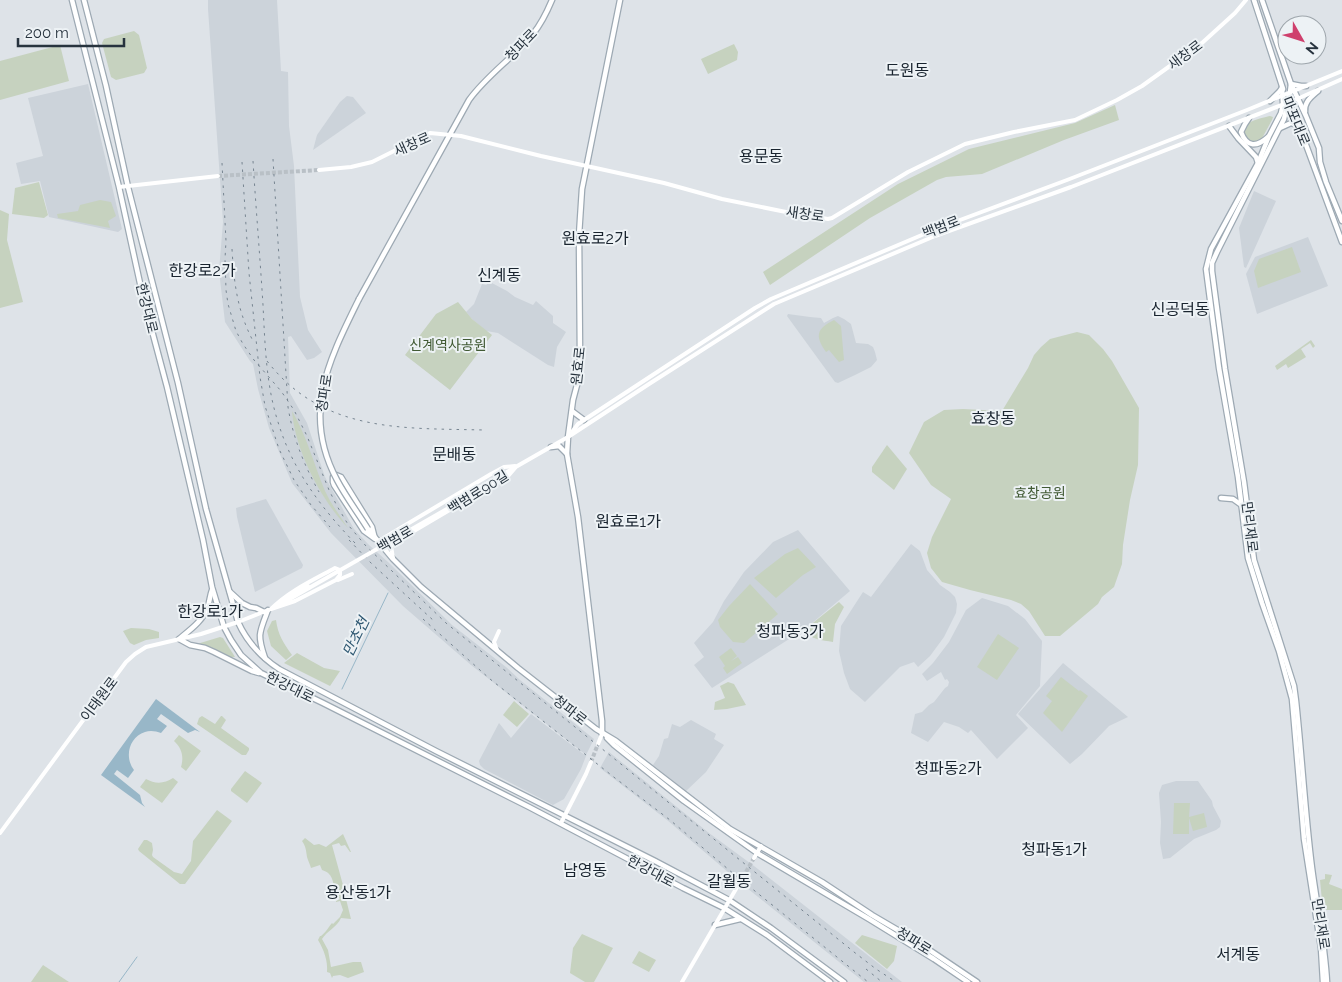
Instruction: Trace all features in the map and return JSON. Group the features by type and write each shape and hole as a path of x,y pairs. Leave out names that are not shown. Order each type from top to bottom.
{"main road":[{"name":"한강대로","path":"72,0 119,187 143,297 167,387 203,540 212,587 224,627 242,655 261,673 561,823 724,908 830,982"},
{"name":"한강대로","path":"84,0 106,86 128,186 178,383 206,509 242,633 265,660 279,669 729,900 771,928 844,982"},
{"name":"청파로","path":"552,0 541,23 533,33 477,89 469,100 359,299 335,348 322,389 320,416 323,443 328,460 337,480 368,529 393,560 420,588 498,652 684,802 756,855 870,918 968,982"},
{"name":"원효로","path":"602,734 579,523 568,454 568,437 580,358 580,226 582,189 620,0"},
{"name":"새창로","path":"319,170 361,166 430,133 461,136 664,183 736,202 828,219 908,172 965,144 1075,120 1117,100 1142,86 1202,43 1235,13 1246,0"},
{"name":"마포대로","path":"1254,0 1282,86 1297,99 1306,116 1319,148 1320,162 1326,182 1342,221"},
{"name":"마포대로","path":"1262,0 1291,84 1288,102 1300,126 1342,242"},
{"name":"백범로","path":"238,622 268,610 568,437 586,420 664,367 771,299 936,229 1068,180 1342,71"},
{"name":"백범로","path":"586,420 657,379 774,304 800,292 935,236 1152,156 1318,91 1342,79"},
{"path":"1291,84 1306,86"},
{"path":"1270,101 1282,86"},
{"path":"1306,116 1305,109 1308,100 1318,91"},
{"name":"만리재로","path":"1288,93 1281,113 1258,162 1212,249 1206,265 1209,273 1242,484 1250,564 1291,693 1301,783 1325,951 1327,982"},
{"name":"만리재로","path":"1209,273 1214,259 1280,128 1288,102"},
{"path":"1249,118 1241,132 1249,143 1259,144 1269,136"},
{"path":"1280,128 1291,123 1300,126"},
{"path":"1229,126 1258,162"},
{"path":"1149,148 1148,154 1152,156"},
{"path":"119,187 218,176"},
{"path":"1068,180 1065,183 1066,186 1071,187"},
{"path":"935,236 934,231 936,229"},
{"path":"798,288 796,290 800,292"},
{"path":"744,316 748,318 747,321"},
{"path":"657,379 664,367"},
{"path":"572,411 586,420"},
{"path":"551,447 559,446 568,454"},
{"name":"백범로90길","path":"376,540 504,467 517,466"},
{"name":"백범로90길","path":"393,560 391,546 397,541 509,475 517,466"},
{"path":"336,475 341,477 372,526 376,540 364,531 334,485 333,477 336,475"},
{"path":"1221,498 1233,499 1244,505"},
{"path":"229,591 242,603 250,607 268,610 294,601 352,574 340,572 339,569 335,568 281,599 268,610 259,637 265,660"},
{"path":"336,580 340,572"},
{"path":"320,576 325,578 325,586"},
{"path":"212,587 208,607 204,615 198,623 179,639 190,645 205,648 252,671 261,673"},
{"name":"이태원로","path":"0,833 128,659 146,647 238,622"},
{"path":"498,652 494,642 499,630"},
{"path":"598,744 602,734"},
{"name":"청파로","path":"602,734 616,741 730,829 822,882 977,982"},
{"path":"561,823 591,762"},
{"name":"만리재로","path":"1301,783 1306,856 1320,948 1323,982"},
{"path":"756,855 761,846"},
{"path":"682,982 740,882"},
{"path":"715,924 741,919"}],"shaded area":[{"path":"208,0 277,0 281,71 288,72 289,126 294,166 300,297 308,330 322,352 314,358 307,360 291,336 288,337 290,393 307,423 325,477 354,529 369,545 452,625 594,739 586,755 471,665 403,606 331,533 292,483 269,428 253,364 225,322 219,271 223,222"},
{"path":"88,84 122,229 118,232 49,217 40,181 21,184 16,163 43,156 28,98"},
{"path":"347,96 353,97 366,113 313,150 317,135 340,102"},
{"path":"1254,191 1276,201 1246,268 1244,267 1239,228"},
{"path":"1308,237 1328,286 1257,314 1246,274 1255,257"},
{"path":"490,282 533,305 536,301 553,316 553,323 566,332 557,347 554,367 498,333 486,331 466,312 474,304 482,284 486,285"},
{"path":"788,314 821,318 824,323 838,316 844,319 851,324 856,343 868,344 873,347 877,360 871,367 838,383 835,382 787,316"},
{"path":"266,499 303,565 302,568 255,592 236,508"},
{"path":"798,530 850,591 805,629 712,688 694,665 704,657 694,643 713,622 724,601 744,572 773,542"},
{"path":"911,544 920,551 927,570 940,585 955,597 957,604 956,613 944,637 930,656 918,667 914,662 900,667 865,702 850,689 844,673 839,651 841,626 863,592 871,597"},
{"path":"982,598 1008,606 1025,619 1042,641 1040,686 1016,715 1028,728 997,759 971,730 968,733 959,727 944,722 928,742 911,733 915,714 922,712 934,702 948,686 949,682 947,679 945,680 941,672 927,681 922,674 949,642 966,610"},
{"path":"1063,663 1128,717 1109,726 1070,764 1018,714"},
{"path":"531,714 586,756 564,799 553,805 484,769 479,761 499,723 511,738"},
{"path":"691,720 716,734 714,739 724,745 706,772 686,791 653,765 659,756 664,739 668,738 672,724 680,727"},
{"path":"609,752 709,833 902,982 864,982 742,884 667,820 600,768"},
{"path":"1176,781 1198,781 1212,801 1221,821 1220,827 1194,839 1170,858 1163,859 1160,843 1159,793 1162,785"}],"green space":[{"path":"134,31 139,35 147,68 144,73 116,80 111,77 102,43 104,39"},
{"path":"734,44 738,52 737,60 708,74 701,59"},
{"path":"60,45 69,81 0,100 0,61"},
{"path":"1115,105 1119,120 1064,140 982,174 946,177 937,180 870,218 770,285 763,272 898,184 969,149 1075,123"},
{"path":"1270,116 1273,117 1272,120 1260,142 1250,142 1245,138 1243,131 1247,124"},
{"path":"39,182 48,215 44,218 12,214 15,188"},
{"path":"100,200 111,202 116,216 108,221 110,228 58,218 57,214 78,211 80,205"},
{"path":"0,210 9,214 7,240 23,302 0,308"},
{"path":"1292,247 1301,272 1258,288 1254,271 1259,259"},
{"name":"신계역사공원","path":"458,302 472,319 492,335 450,390 405,355 436,314"},
{"path":"834,320 841,326 844,360 839,362 829,350 826,352 819,337 821,330"},
{"name":"효창공원","path":"1077,332 1089,335 1103,349 1139,408 1138,465 1130,500 1122,564 1114,587 1102,597 1098,604 1060,636 1045,636 1029,611 1021,604 942,582 931,568 927,553 932,537 951,499 931,485 909,453 924,422 944,410 1002,411 1034,355 1041,347 1050,339"},
{"path":"1311,340 1315,346 1313,348 1310,343 1301,349 1306,357 1288,368 1286,364 1277,370 1275,366"},
{"path":"292,411 306,440 325,491 348,528 328,503 311,474 298,442"},
{"path":"887,445 907,469 894,490 872,472 872,467"},
{"path":"798,548 816,567 803,575 776,598 754,578 785,554"},
{"path":"750,584 778,614 744,643 733,642 720,627 718,620"},
{"path":"839,602 844,607 835,624 833,642 817,639 810,636 804,630"},
{"path":"276,620 281,638 292,655 286,660 271,646 267,631 272,621"},
{"path":"131,628 149,629 159,632 159,638 146,640 134,645 130,643 123,631"},
{"path":"998,634 1019,648 997,680 977,667"},
{"path":"220,637 223,638 235,657 197,644"},
{"path":"731,648 737,656 731,661 738,657 742,663 727,674 723,668 725,666 719,657"},
{"path":"297,653 324,668 340,671 330,686 284,663"},
{"path":"1061,677 1088,696 1062,732 1043,713 1052,701 1046,696"},
{"path":"728,682 734,684 746,705 714,710 715,702 725,698 720,686"},
{"path":"514,701 529,714 517,727 503,715"},
{"path":"202,716 215,724 222,716 226,720 221,728 249,748 246,755 242,755 197,724"},
{"path":"179,735 201,751 186,771 181,767 182,753 174,741"},
{"path":"245,771 262,783 247,803 231,791"},
{"path":"173,778 178,782 162,803 140,787 146,779 160,783"},
{"path":"1174,803 1190,803 1189,817 1204,813 1207,827 1193,831 1189,818 1189,834 1173,834"},
{"path":"217,810 232,821 185,884 180,884 139,851 138,849 144,840 147,840 152,843 153,857 174,872 182,874 191,861 193,841"},
{"path":"343,834 351,852 345,845 341,846 339,843 332,845 351,919 341,918 322,939 328,950 331,967 361,962 364,972 348,978 340,975 333,976 332,978 330,973 327,972 325,956 318,940 332,923 340,917 343,910 340,901 336,902 340,899 335,892 333,881 326,871 322,870 320,865 311,868 302,841 305,838 314,845 319,844 326,847"},
{"path":"1325,874 1332,875 1329,884 1342,889 1342,910 1326,910 1322,901 1320,880 1325,879"},
{"path":"582,934 613,948 594,982 585,982 570,973 573,948"},
{"path":"862,935 897,946 894,961 887,969 855,943"},
{"path":"639,951 656,960 649,972 632,963"},
{"path":"43,965 69,982 31,982"}],"water":[{"path":"156,699 200,732 195,730 188,733 161,714 157,719 167,726 161,733 147,731 135,738 129,754 134,770 128,778 117,770 114,774 140,795 145,807 101,775"}],"waterway":[{"name":"만초천","path":"342,689 388,593"},
{"name":"만초천","path":"119,982 137,957"}],"tunnel":[{"path":"218,176 319,170"},
{"path":"591,762 598,744"},
{"path":"740,882 754,858"}],"railway":[{"path":"273,159 288,407 300,451 319,492"},
{"path":"253,161 265,349 274,408 284,439 300,472 319,502 355,543"},
{"path":"242,162 249,273 260,377 265,406 279,449 294,480 311,505 330,527"},
{"path":"222,163 226,241 226,290 236,331 254,360 281,391 294,410 329,490 349,526 366,546 446,623 854,952 896,982"},
{"path":"232,249 237,296 243,318 253,341"},
{"path":"267,361 289,385 313,402 339,414 366,422 394,426 484,430"},
{"path":"349,540 372,564 434,621"},
{"path":"423,619 490,679 670,820 868,982"},
{"path":"866,969 882,982"}],"district":[{"name":"도원동","path":"907,70"},
{"name":"용문동","path":"761,156"},
{"name":"원효로2가","path":"595,238"},
{"name":"한강로2가","path":"202,270"},
{"name":"신계동","path":"499,275"},
{"name":"신공덕동","path":"1180,309"},
{"name":"효창동","path":"993,418"},
{"name":"문배동","path":"454,454"},
{"name":"원효로1가","path":"628,521"},
{"name":"한강로1가","path":"210,611"},
{"name":"청파동3가","path":"790,631"},
{"name":"청파동2가","path":"948,768"},
{"name":"청파동1가","path":"1054,849"},
{"name":"남영동","path":"585,870"},
{"name":"갈월동","path":"729,881"},
{"name":"용산동1가","path":"358,892"},
{"name":"서계동","path":"1238,954"}]}
